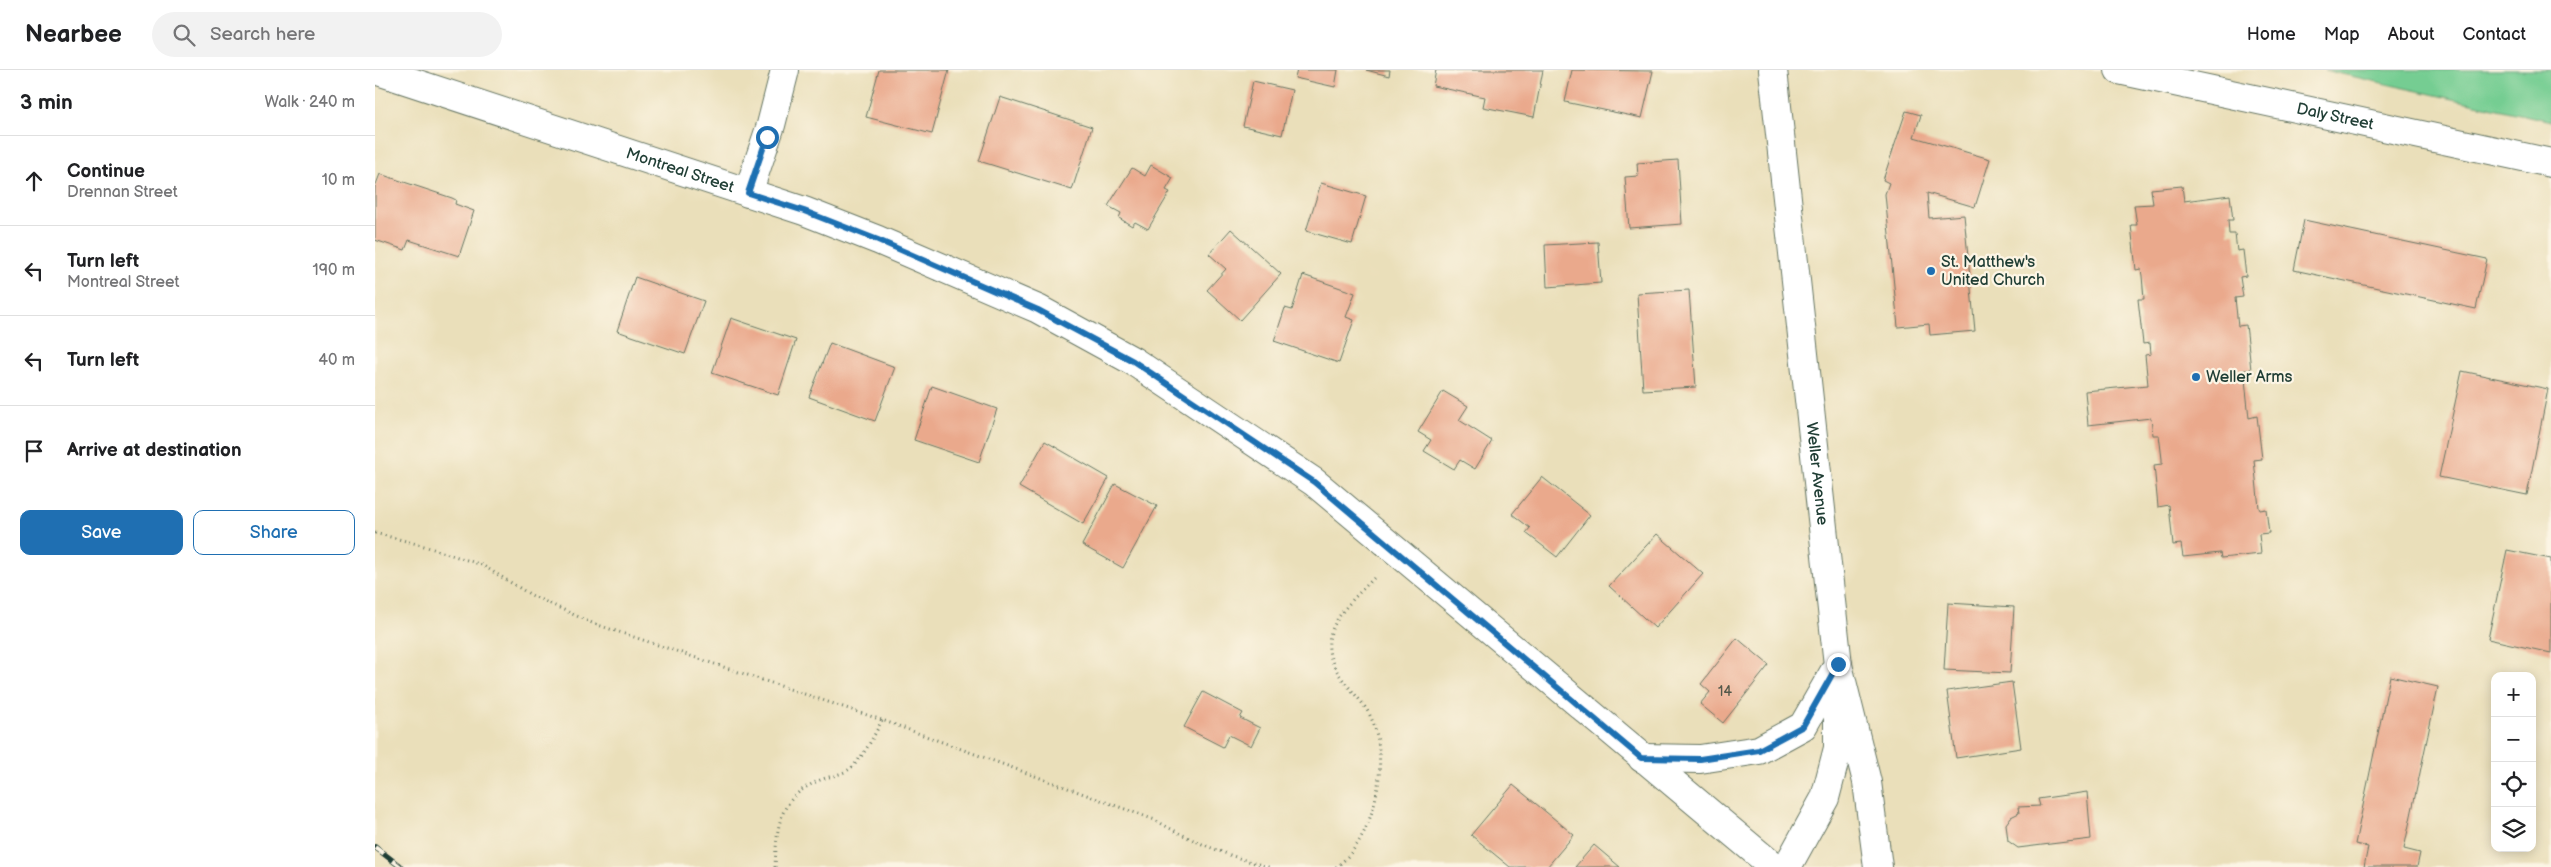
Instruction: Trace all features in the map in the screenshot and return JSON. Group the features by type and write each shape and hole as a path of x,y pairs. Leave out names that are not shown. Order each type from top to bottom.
{"main road":[{"name":"Montreal Street","path":"375,70 804,211 878,240 1038,310 1133,361 1314,482 1641,758 1774,867"},
{"path":"748,193 771,124 785,70"},
{"name":"Weller Avenue","path":"1773,70 1838,664 1838,748 1825,798 1787,867"},
{"name":"Daly Street","path":"2119,70 2551,163"},
{"path":"1641,758 1700,759 1759,750 1803,726 1838,664"},
{"path":"1838,664 1867,782 1878,867"}],"path":[{"path":"375,533 421,544 482,565 531,595 592,623 882,720 1155,820 1181,835 1248,862 1269,867"},
{"path":"1336,867 1352,852 1363,835 1377,784 1380,754 1376,731 1367,710 1332,664 1329,648 1331,632 1341,615 1397,552"},
{"path":"775,867 777,827 791,798 817,781 850,770 871,742 882,720"}],"green space":[{"path":"2324,70 2551,70 2551,121"}],"building":[{"path":"879,70 949,70 932,134 866,117"},
{"path":"1297,70 1338,70 1335,87 1295,78"},
{"path":"1366,70 1390,70 1389,76"},
{"path":"1436,70 1543,70 1534,117 1483,107 1485,97 1433,86"},
{"path":"1572,70 1653,71 1642,118 1565,102"},
{"path":"1253,81 1292,90 1282,135 1243,126"},
{"path":"1000,97 1092,127 1072,190 979,161"},
{"name":"St. Matthew's United Church","path":"1906,111 1921,115 1914,137 1990,159 1975,207 1927,193 1929,218 1964,215 1975,331 1930,335 1929,324 1898,327 1885,194 1889,183 1883,180"},
{"path":"1678,160 1682,224 1629,228 1625,177 1638,176 1637,163"},
{"path":"1151,165 1173,178 1166,190 1170,192 1148,229 1135,222 1132,226 1119,218 1121,213 1108,206 1132,168 1145,176"},
{"path":"380,174 452,198 456,200 455,204 474,211 459,256 409,240 405,250 375,240 375,187"},
{"path":"1321,183 1366,196 1352,244 1306,231"},
{"name":"Weller Arms","path":"2182,186 2184,201 2230,195 2233,220 2228,220 2229,234 2235,234 2237,251 2243,250 2246,276 2240,277 2243,297 2235,298 2238,326 2246,325 2251,370 2244,370 2249,418 2257,416 2262,459 2254,460 2259,508 2260,510 2266,509 2269,533 2259,534 2261,554 2221,558 2220,553 2183,557 2181,544 2173,545 2169,505 2158,507 2154,465 2162,464 2162,459 2159,435 2153,435 2151,418 2088,425 2085,391 2148,385 2145,355 2151,354 2150,343 2143,344 2138,299 2144,299 2142,276 2141,269 2136,270 2131,225 2137,225 2134,205 2153,204 2151,189"},
{"path":"2304,220 2487,259 2476,309 2294,270"},
{"path":"1231,229 1281,274 1240,320 1207,290 1226,269 1209,254"},
{"path":"1598,242 1601,283 1547,287 1545,245"},
{"path":"1303,275 1355,293 1346,317 1354,320 1339,363 1274,341 1285,308 1292,310"},
{"path":"635,277 704,301 685,354 617,331"},
{"path":"1689,290 1696,387 1643,390 1637,293"},
{"path":"731,318 796,340 778,395 712,373"},
{"path":"830,343 895,367 875,421 809,397"},
{"path":"2462,371 2548,389 2527,495 2439,477"},
{"path":"932,386 997,409 979,462 914,440"},
{"path":"1443,391 1468,406 1459,420 1492,441 1475,469 1460,460 1454,469 1424,451 1431,440 1418,432"},
{"path":"1045,441 1109,478 1083,524 1019,487"},
{"path":"1542,477 1590,515 1557,557 1526,533 1530,528 1512,514"},
{"path":"1115,484 1157,506 1123,568 1082,545"},
{"path":"1657,534 1703,574 1655,628 1609,586"},
{"path":"2507,550 2551,559 2551,653 2488,639"},
{"path":"1948,603 2014,607 2010,673 1944,670"},
{"path":"1737,638 1769,665 1723,723 1700,704 1710,692 1701,684"},
{"path":"2390,676 2438,687 2404,849 2420,853 2417,867 2364,867 2368,847 2355,844"},
{"path":"2012,682 2021,748 1956,758 1947,691"},
{"path":"1203,692 1243,713 1240,718 1260,728 1251,746 1229,735 1223,747 1184,727"},
{"path":"1513,785 1574,835 1547,867 1510,867 1471,835"},
{"path":"2087,792 2091,839 2018,848 2008,841 2006,824 2011,817 2019,813 2018,807 2040,806 2038,799"},
{"path":"1594,845 1620,867 1575,867"}],"railway":[{"path":"375,847 401,867"}],"place":[{"name":"St. Matthew's United Church","path":"1931,271"},
{"name":"Weller Arms","path":"2196,377"}],"route":[{"path":"767,137 748,193 804,211 878,240 1038,310 1133,361 1314,482 1641,758 1700,759 1759,750 1803,726 1838,664"}]}
